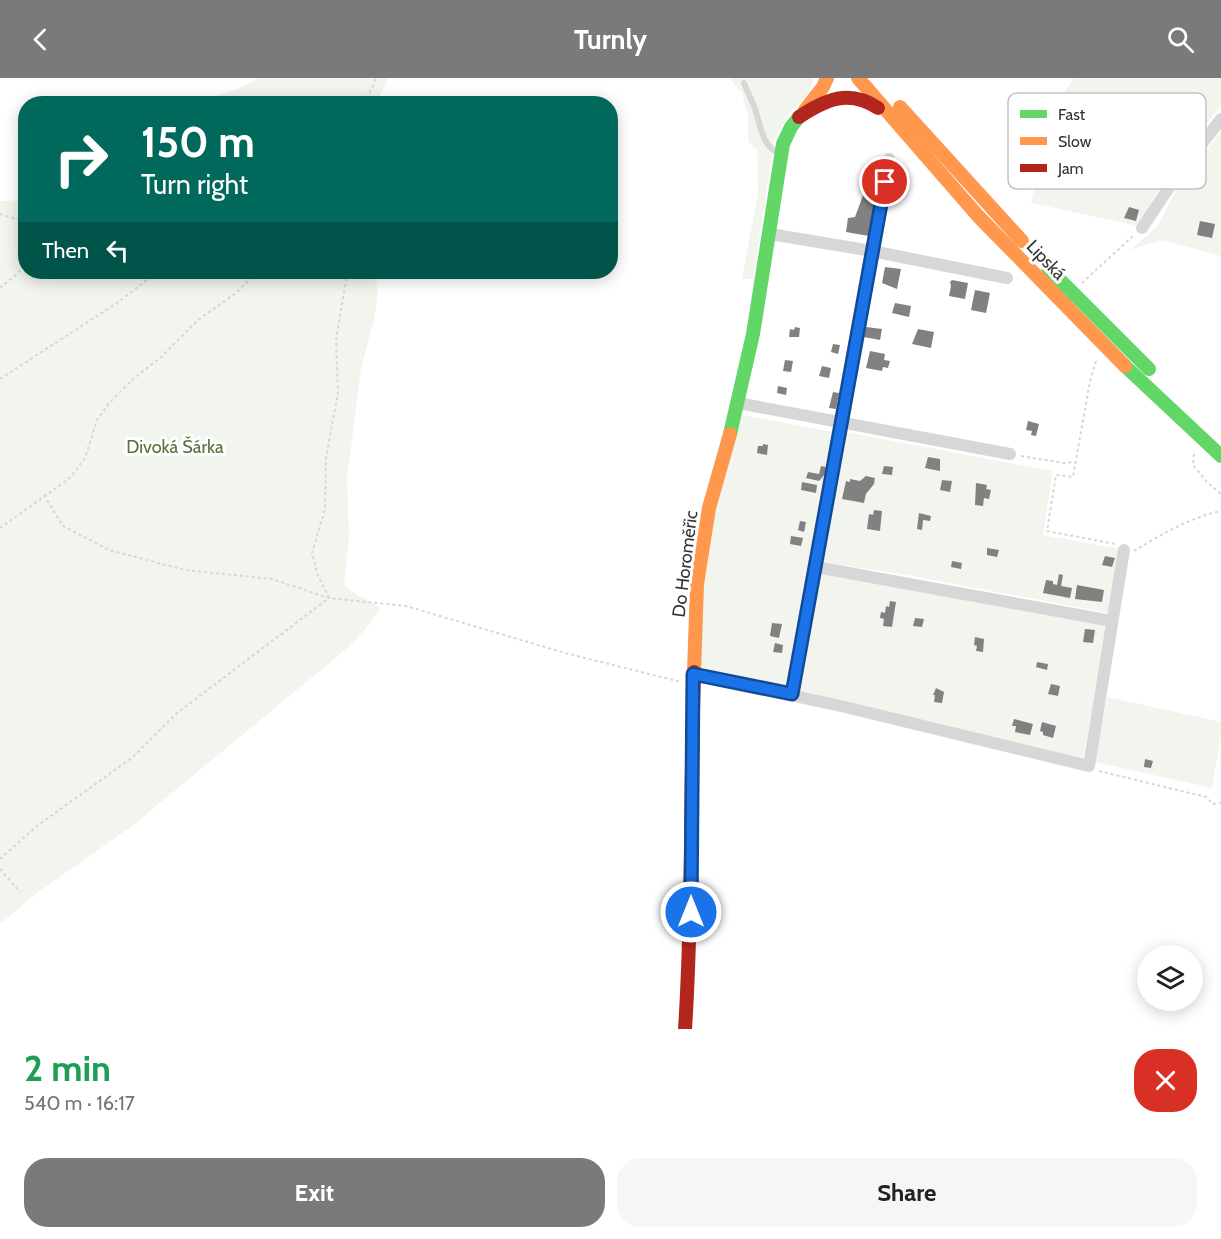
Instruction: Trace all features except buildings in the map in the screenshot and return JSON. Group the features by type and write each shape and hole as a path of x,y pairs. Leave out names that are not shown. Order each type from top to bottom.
{"main road":[{"name":"Do Horoměřic","path":"685,1029 690,958 693,679 697,584 709,508 738,403 753,334 783,144 791,127 823,87 827,78"},
{"name":"Lipská","path":"858,78 978,216 1090,332 1221,456"},
{"name":"Lipská","path":"875,78 1021,240 1164,385 1221,438"},
{"path":"800,117 816,105 833,98 856,97 870,102 891,118"}],"street":[{"path":"1207,138 1221,119"},
{"path":"792,694 889,159"},
{"path":"1142,228 1168,189"},
{"path":"770,234 873,251 1007,278"},
{"path":"738,403 1010,454"},
{"path":"693,679 792,694 1089,766 1124,550"},
{"path":"816,567 1112,621"}],"lane":[{"path":"744,84 754,106 764,139 769,148 781,154"}],"path":[{"path":"368,96 376,78"},
{"path":"0,214 18,219"},
{"path":"1081,284 1142,228"},
{"path":"0,288 18,273"},
{"path":"0,379 117,303 148,279"},
{"path":"0,528 70,478 85,458 97,420 110,402 133,379 160,358 198,320 236,293 250,279"},
{"path":"329,598 318,576 312,553 325,509 326,458 338,393 336,339 346,279"},
{"path":"1099,353 1090,381 1073,477 1056,475 1047,531 1124,546 1124,550 1133,551 1208,514 1221,511"},
{"path":"1010,454 1064,463 1075,462"},
{"path":"1193,465 1221,494"},
{"path":"44,495 63,526 109,550 185,570 272,579 329,598 406,606 565,653 693,679"},
{"path":"0,859 37,826 133,757 177,713 329,598"},
{"path":"1089,766 1096,771 1206,797 1213,804 1221,803"},
{"path":"0,869 20,892"}],"green space":[{"path":"259,78 388,78 379,96 215,96 237,89"},
{"path":"729,78 814,78 809,94 789,114 774,140 753,279 742,279 758,192 757,150 748,141 748,116 742,93"},
{"path":"1074,78 1221,78 1221,105 1206,125 1206,93 1063,93"},
{"path":"1221,132 1221,256 1162,240 1130,250 1157,227 1177,189 1206,189 1206,151"},
{"path":"1034,189 1158,189 1139,226 1031,203"},
{"name":"Divoká Šárka","path":"18,200 18,279 375,279 378,293 361,369 347,478 349,536 344,585 380,608 369,625 345,650 132,826 37,893 0,924 0,201"},
{"path":"741,415 834,432 787,688 699,669 703,584 715,506"},
{"path":"846,432 1053,471 1043,535 1120,549 1109,613 907,575 823,562","holes":["866,477 875,478 864,503 842,499 846,482 850,482 851,479 860,481","1059,574 1063,575 1061,586 1064,597 1043,593 1047,580 1057,585"]},
{"path":"820,574 1107,625 1083,759 799,692","holes":["891,601 895,602 892,627 883,626 884,619 880,618 881,613 885,613"]},
{"path":"1107,697 1221,722 1212,788 1095,762"}],"traffic: fast":[{"path":"730,434 753,334 783,144 799,117"},
{"path":"1048,268 1149,369"},
{"path":"1125,366 1221,456"}],"traffic: slow":[{"path":"805,110 823,87 827,78"},
{"path":"858,78 978,216 1125,366"},
{"path":"900,107 1022,241"},
{"path":"694,672 697,584 709,508 730,434"}],"traffic: jam":[{"path":"799,117 819,105 838,99 857,99 878,108"},
{"path":"685,1029 694,672"}],"route":[{"path":"691,912 693,674 792,694 885,182"}]}
